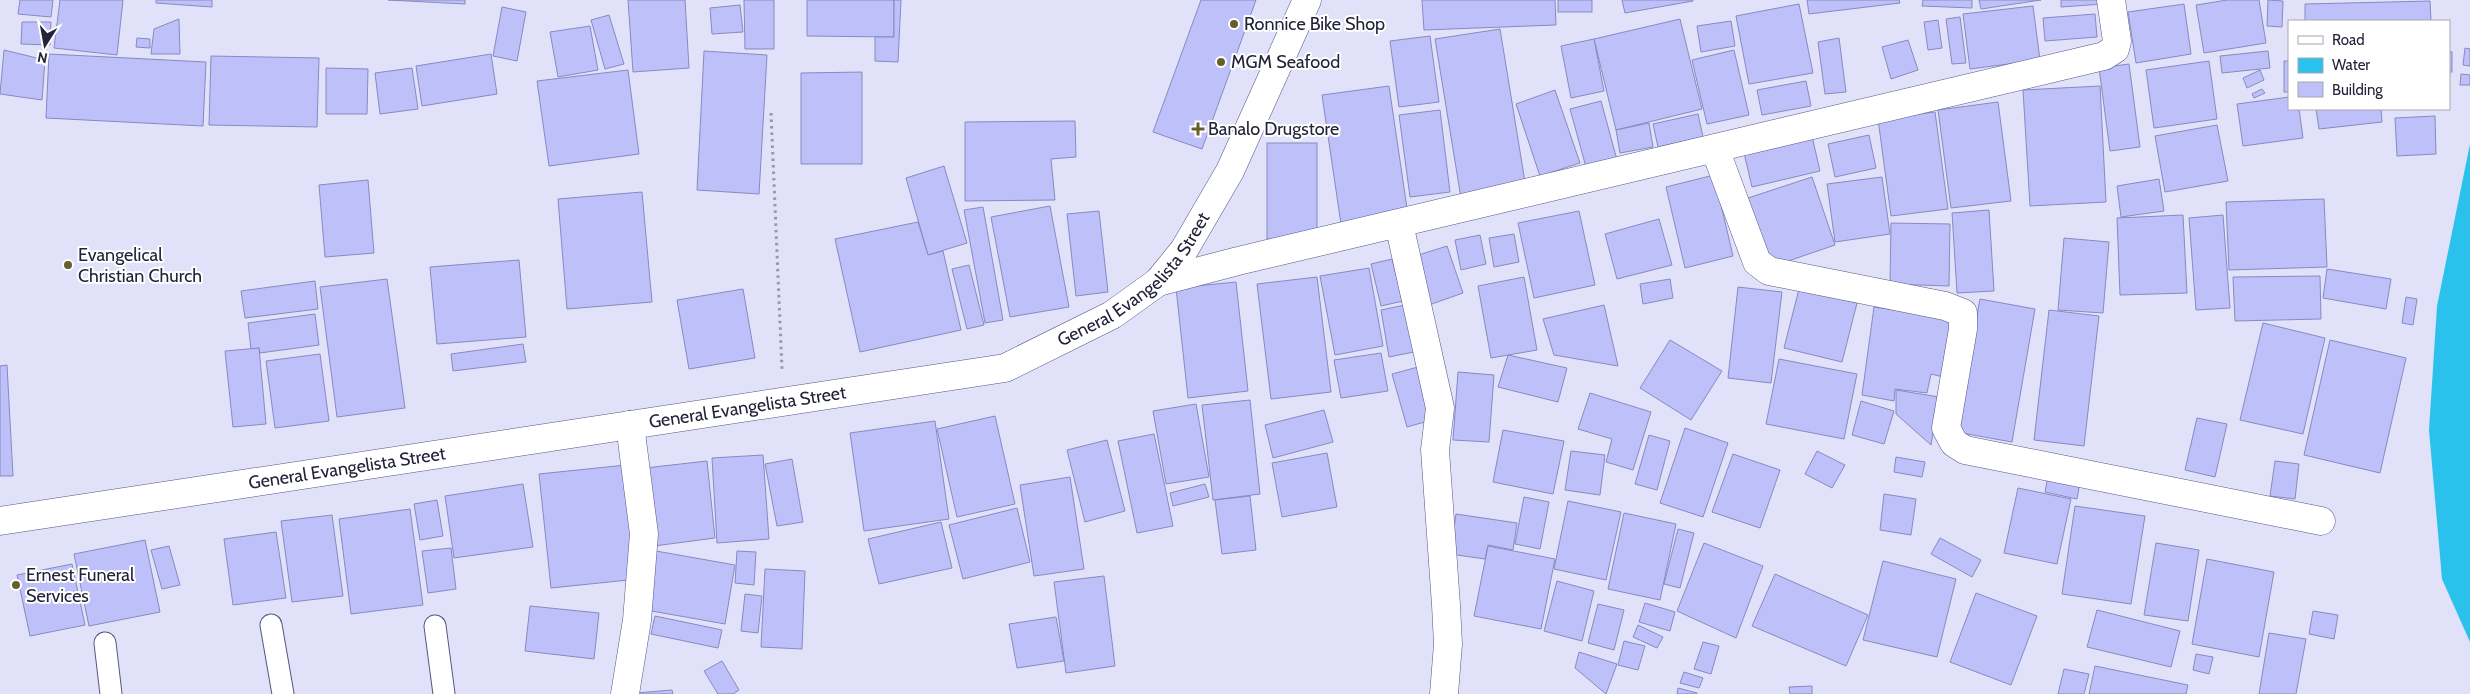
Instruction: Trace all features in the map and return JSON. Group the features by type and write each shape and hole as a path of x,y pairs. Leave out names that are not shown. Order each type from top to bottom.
{"street":[{"name":"General Evangelista Street","path":"0,521 214,486 1005,368 1112,315 1158,282 1184,250 1230,171 1307,0"},
{"path":"1158,282 1238,261 2104,56 2115,49 2117,41 2112,0"},
{"path":"1715,149 1757,262 1769,271 1945,306 1963,312 1963,329 1946,428 1954,443 1965,450 2321,521"},
{"path":"1399,224 1440,408 1435,450 1448,644 1444,694"},
{"path":"625,694 637,620 644,534 630,425"}],"lane":[{"path":"271,625 283,694"},
{"path":"435,626 444,694"},
{"path":"105,643 111,694"}],"path":[{"path":"772,114 783,402"}],"water":[{"path":"2470,144 2470,642 2442,579 2429,430 2437,306"}],"building":[{"path":"20,0 53,0 51,17 18,14"},
{"path":"60,0 123,0 117,55 54,48"},
{"path":"156,0 212,0 212,7 156,3"},
{"path":"388,0 465,0 465,4"},
{"path":"628,0 685,0 689,68 633,72"},
{"path":"744,0 774,0 774,49 745,49"},
{"path":"807,0 894,0 894,37 807,36"},
{"path":"894,0 901,0 898,62 875,61 875,37 894,37"},
{"path":"1201,0 1256,0 1202,149 1153,132"},
{"path":"1422,0 1555,0 1556,25 1424,30"},
{"path":"1558,0 1592,0 1592,12 1558,12"},
{"path":"1622,0 1693,0 1693,1 1625,13"},
{"path":"1807,0 1899,0 1900,3 1809,14"},
{"path":"1923,0 1972,0 1972,8 1922,6"},
{"path":"1979,0 2041,0 1981,9"},
{"path":"2061,0 2102,0 2103,4 2061,7"},
{"path":"2227,0 2259,0 2266,43 2204,53 2196,5"},
{"path":"2268,0 2283,1 2282,27 2267,26"},
{"path":"2430,1 2431,20 2305,20 2305,4"},
{"path":"1799,4 1813,73 1749,84 1736,16"},
{"path":"2184,4 2191,54 2136,63 2128,12"},
{"path":"740,5 743,32 712,34 710,8"},
{"path":"2033,6 2040,60 1970,69 1963,14"},
{"path":"502,7 526,12 517,61 493,56"},
{"path":"2095,14 2097,37 2045,41 2043,18"},
{"path":"609,15 624,64 605,69 591,20"},
{"path":"1960,17 1966,63 1952,64 1946,19"},
{"path":"179,19 180,54 151,54 154,29"},
{"path":"1680,19 1702,109 1616,130 1594,39"},
{"path":"1938,20 1942,48 1928,50 1924,22"},
{"path":"1731,21 1735,46 1701,52 1697,26"},
{"path":"22,22 51,22 50,45 21,44"},
{"path":"590,26 598,70 558,77 550,32"},
{"path":"1500,29 1526,188 1461,198 1435,39"},
{"path":"1430,36 1439,102 1399,107 1390,41"},
{"path":"137,38 150,39 150,48 136,47"},
{"path":"1839,38 1846,92 1825,94 1818,42"},
{"path":"1594,39 1604,91 1571,98 1561,46"},
{"path":"1908,40 1918,70 1891,79 1882,47"},
{"path":"2465,48 2470,49 2470,66 2463,65"},
{"path":"4,50 45,60 42,100 0,94"},
{"path":"1734,50 1749,115 1707,124 1692,60"},
{"path":"704,51 767,55 759,194 697,190"},
{"path":"2268,51 2270,68 2222,73 2220,56"},
{"path":"2450,52 2452,52 2452,72 2450,72"},
{"path":"49,54 206,62 203,126 46,118"},
{"path":"491,54 497,94 422,106 416,66"},
{"path":"211,56 319,58 317,127 209,125"},
{"path":"2209,61 2217,119 2154,128 2146,70"},
{"path":"2284,61 2288,61 2288,92 2284,92"},
{"path":"2129,64 2140,147 2110,151 2099,68"},
{"path":"326,68 368,69 367,114 326,114"},
{"path":"412,68 418,109 380,114 375,73"},
{"path":"628,70 639,154 549,166 537,81"},
{"path":"2260,70 2264,80 2247,88 2243,78"},
{"path":"862,72 862,164 801,164 801,73"},
{"path":"2461,74 2470,75 2470,85 2460,85"},
{"path":"1806,81 1811,106 1762,115 1757,90"},
{"path":"1389,86 1408,215 1341,224 1322,95"},
{"path":"2100,86 2106,202 2030,206 2023,90"},
{"path":"2262,89 2265,93 2254,98 2252,94"},
{"path":"1555,90 1580,163 1540,176 1516,104"},
{"path":"2288,97 2288,110 2299,110 2303,138 2243,146 2237,104"},
{"path":"1601,101 1617,160 1586,167 1570,109"},
{"path":"1998,102 2011,201 1951,208 1938,110"},
{"path":"1440,110 1450,192 1410,197 1399,115"},
{"path":"2316,110 2381,110 2382,122 2319,129"},
{"path":"1935,112 1948,209 1891,216 1878,119"},
{"path":"1698,114 1703,137 1658,147 1653,124"},
{"path":"2435,116 2436,154 2397,156 2395,118"},
{"path":"1075,121 1076,157 1051,159 1055,200 965,201 965,122"},
{"path":"1649,123 1653,147 1620,153 1616,130"},
{"path":"2217,125 2228,181 2165,192 2155,136"},
{"path":"1811,132 1820,171 1752,187 1743,149"},
{"path":"1869,135 1876,168 1835,177 1828,144"},
{"path":"1267,143 1317,143 1317,239 1267,239"},
{"path":"944,166 967,243 928,255 906,178"},
{"path":"1714,175 1733,256 1685,268 1666,187"},
{"path":"1812,177 1835,245 1765,269 1742,200"},
{"path":"1882,177 1890,234 1835,242 1827,184"},
{"path":"2159,179 2164,211 2121,217 2117,186"},
{"path":"368,180 374,253 325,257 319,185"},
{"path":"642,192 652,302 567,309 558,199"},
{"path":"2324,199 2327,267 2229,270 2226,202"},
{"path":"1050,206 1069,307 1010,317 991,217"},
{"path":"983,207 1003,320 985,323 964,210"},
{"path":"1989,210 1994,291 1957,293 1952,213"},
{"path":"1099,211 1108,292 1076,296 1067,214"},
{"path":"1579,211 1595,285 1534,298 1518,223"},
{"path":"2183,215 2187,293 2120,295 2117,218"},
{"path":"2223,215 2230,308 2196,310 2189,218"},
{"path":"1659,219 1672,265 1617,279 1605,234"},
{"path":"918,222 928,255 943,251 961,330 860,352 835,239"},
{"path":"1891,223 1950,224 1949,286 1890,284"},
{"path":"1514,234 1519,262 1494,267 1489,238"},
{"path":"1480,235 1486,264 1461,270 1455,240"},
{"path":"2064,238 2109,242 2103,313 2058,310"},
{"path":"1447,246 1463,293 1429,305 1412,257"},
{"path":"1392,259 1403,301 1381,306 1371,264"},
{"path":"519,260 526,337 437,344 430,267"},
{"path":"969,265 984,325 967,329 952,269"},
{"path":"1369,268 1383,346 1335,355 1320,276"},
{"path":"2327,269 2391,279 2386,309 2323,298"},
{"path":"2320,276 2321,319 2235,321 2233,277"},
{"path":"1317,277 1331,392 1271,399 1257,284"},
{"path":"1524,277 1537,350 1491,358 1478,286"},
{"path":"387,279 405,408 337,417 320,287"},
{"path":"1670,279 1673,298 1643,304 1640,284"},
{"path":"315,281 318,309 245,318 241,291"},
{"path":"1236,282 1248,391 1188,398 1176,288"},
{"path":"1738,287 1782,292 1771,383 1728,378"},
{"path":"743,289 755,358 689,369 677,300"},
{"path":"1799,289 1857,303 1842,362 1784,348"},
{"path":"2406,297 2417,299 2413,325 2402,323"},
{"path":"1980,299 2035,309 2012,442 1956,432"},
{"path":"1405,305 1414,352 1389,357 1381,310"},
{"path":"1604,305 1618,366 1554,355 1543,319"},
{"path":"1874,307 1951,318 1943,377 1931,374 1927,393 1895,389 1894,401 1862,395"},
{"path":"2049,310 2099,316 2084,446 2034,440"},
{"path":"315,314 319,345 260,353 259,348 251,349 248,323"},
{"path":"2263,323 2325,338 2303,434 2240,420"},
{"path":"1670,340 1722,371 1691,420 1640,388"},
{"path":"2330,340 2406,358 2380,473 2304,455"},
{"path":"523,344 526,362 453,371 451,354"},
{"path":"259,348 266,424 233,427 225,351"},
{"path":"1381,353 1388,391 1341,398 1334,360"},
{"path":"320,354 329,421 275,428 266,361"},
{"path":"1508,355 1567,368 1558,402 1498,387"},
{"path":"1779,359 1857,374 1844,439 1766,424"},
{"path":"7,365 13,476 0,476 0,366"},
{"path":"1418,367 1432,420 1407,427 1392,374"},
{"path":"1458,372 1494,375 1489,442 1453,440"},
{"path":"1896,390 1939,397 1931,445 1896,414"},
{"path":"1590,393 1651,412 1633,470 1606,462 1612,439 1578,429"},
{"path":"1250,400 1260,494 1213,500 1202,405"},
{"path":"1861,401 1894,411 1884,444 1852,435"},
{"path":"1196,404 1209,477 1166,484 1153,411"},
{"path":"1324,410 1333,442 1273,458 1265,425"},
{"path":"995,416 1015,504 957,517 937,429"},
{"path":"2197,418 2227,424 2215,477 2185,470"},
{"path":"935,421 949,519 864,531 850,433"},
{"path":"1685,428 1728,443 1703,517 1660,503"},
{"path":"1503,430 1564,441 1553,494 1493,482"},
{"path":"1154,434 1173,526 1137,533 1118,441"},
{"path":"1649,435 1670,441 1657,490 1635,484"},
{"path":"1107,440 1125,511 1085,522 1067,450"},
{"path":"1571,451 1605,455 1600,495 1565,490"},
{"path":"1817,451 1845,465 1832,488 1805,474"},
{"path":"1327,453 1337,507 1282,517 1272,463"},
{"path":"1733,454 1780,470 1760,528 1712,512"},
{"path":"763,455 769,539 717,543 712,458"},
{"path":"1896,457 1925,462 1922,477 1894,472"},
{"path":"792,459 803,522 777,526 765,464"},
{"path":"707,461 715,538 654,546 645,468"},
{"path":"2275,461 2299,464 2295,499 2270,496"},
{"path":"626,465 638,579 551,588 539,474"},
{"path":"2049,470 2081,477 2077,499 2045,492"},
{"path":"1070,477 1084,569 1034,576 1020,485"},
{"path":"523,484 533,547 454,558 445,496"},
{"path":"1205,484 1209,497 1173,506 1170,493"},
{"path":"2018,488 2071,499 2057,564 2004,553"},
{"path":"1884,494 1916,499 1911,535 1880,530"},
{"path":"1250,496 1256,550 1222,554 1215,500"},
{"path":"1524,497 1549,502 1540,549 1515,544"},
{"path":"437,500 443,536 420,540 414,504"},
{"path":"1568,501 1621,512 1606,580 1554,569"},
{"path":"2075,506 2145,516 2131,604 2062,594"},
{"path":"1017,508 1030,562 963,579 949,525"},
{"path":"410,509 423,605 351,614 339,519"},
{"path":"1624,513 1676,524 1660,600 1608,589"},
{"path":"1456,514 1517,523 1513,550 1488,545 1485,559 1450,554"},
{"path":"332,515 343,596 292,602 281,521"},
{"path":"941,522 952,568 879,584 868,539"},
{"path":"1678,529 1694,533 1680,588 1664,584"},
{"path":"276,532 286,598 233,605 224,539"},
{"path":"1940,538 1981,560 1972,577 1931,554"},
{"path":"145,540 160,612 89,626 74,554"},
{"path":"1704,543 1763,566 1736,638 1677,611"},
{"path":"2156,543 2199,550 2188,621 2144,615"},
{"path":"169,546 180,585 162,589 151,550"},
{"path":"1488,546 1555,559 1541,629 1474,616"},
{"path":"451,548 456,589 428,593 422,551"},
{"path":"656,551 735,565 725,624 646,610"},
{"path":"737,551 756,552 754,585 735,583"},
{"path":"2207,559 2274,572 2259,657 2192,644"},
{"path":"1883,561 1956,579 1937,657 1863,640"},
{"path":"72,564 85,625 30,636 17,575"},
{"path":"765,569 805,571 802,649 761,647"},
{"path":"1775,574 1868,615 1846,666 1752,626"},
{"path":"1104,576 1115,666 1066,673 1054,582"},
{"path":"1557,581 1594,591 1582,641 1544,631"},
{"path":"1976,593 2037,616 2011,685 1950,662"},
{"path":"745,594 762,596 758,633 741,631"},
{"path":"1645,603 1675,612 1670,631 1639,622"},
{"path":"1598,604 1624,610 1614,650 1588,643"},
{"path":"530,606 599,613 594,659 525,651"},
{"path":"2097,610 2180,631 2171,667 2087,647"},
{"path":"2313,611 2338,615 2334,639 2309,634"},
{"path":"655,616 722,630 718,648 651,634"},
{"path":"1056,617 1064,661 1017,668 1009,624"},
{"path":"1638,625 1663,637 1657,648 1633,637"},
{"path":"2269,633 2306,639 2296,694 2259,694"},
{"path":"1624,641 1645,646 1638,670 1618,665"},
{"path":"1703,642 1719,646 1711,674 1694,669"},
{"path":"1579,652 1617,664 1606,694 1575,668"},
{"path":"2196,654 2213,657 2209,674 2193,670"},
{"path":"722,661 739,690 733,694 718,694 704,671"},
{"path":"2095,666 2188,685 2186,694 2089,694"},
{"path":"2064,669 2089,674 2084,694 2058,694"},
{"path":"1684,672 1703,678 1699,688 1680,683"},
{"path":"1812,686 1812,694 1790,694 1789,687"},
{"path":"1678,688 1697,693 1697,694 1677,694"},
{"path":"672,690 673,694 635,694 635,693"}],"place":[{"name":"Ronnice Bike Shop","path":"1234,24"},
{"name":"MGM Seafood","path":"1221,62"},
{"name":"Banalo Drugstore","path":"1198,129"},
{"name":"Evangelical Christian Church","path":"68,265"},
{"name":"Ernest Funeral Services","path":"16,585"}]}
